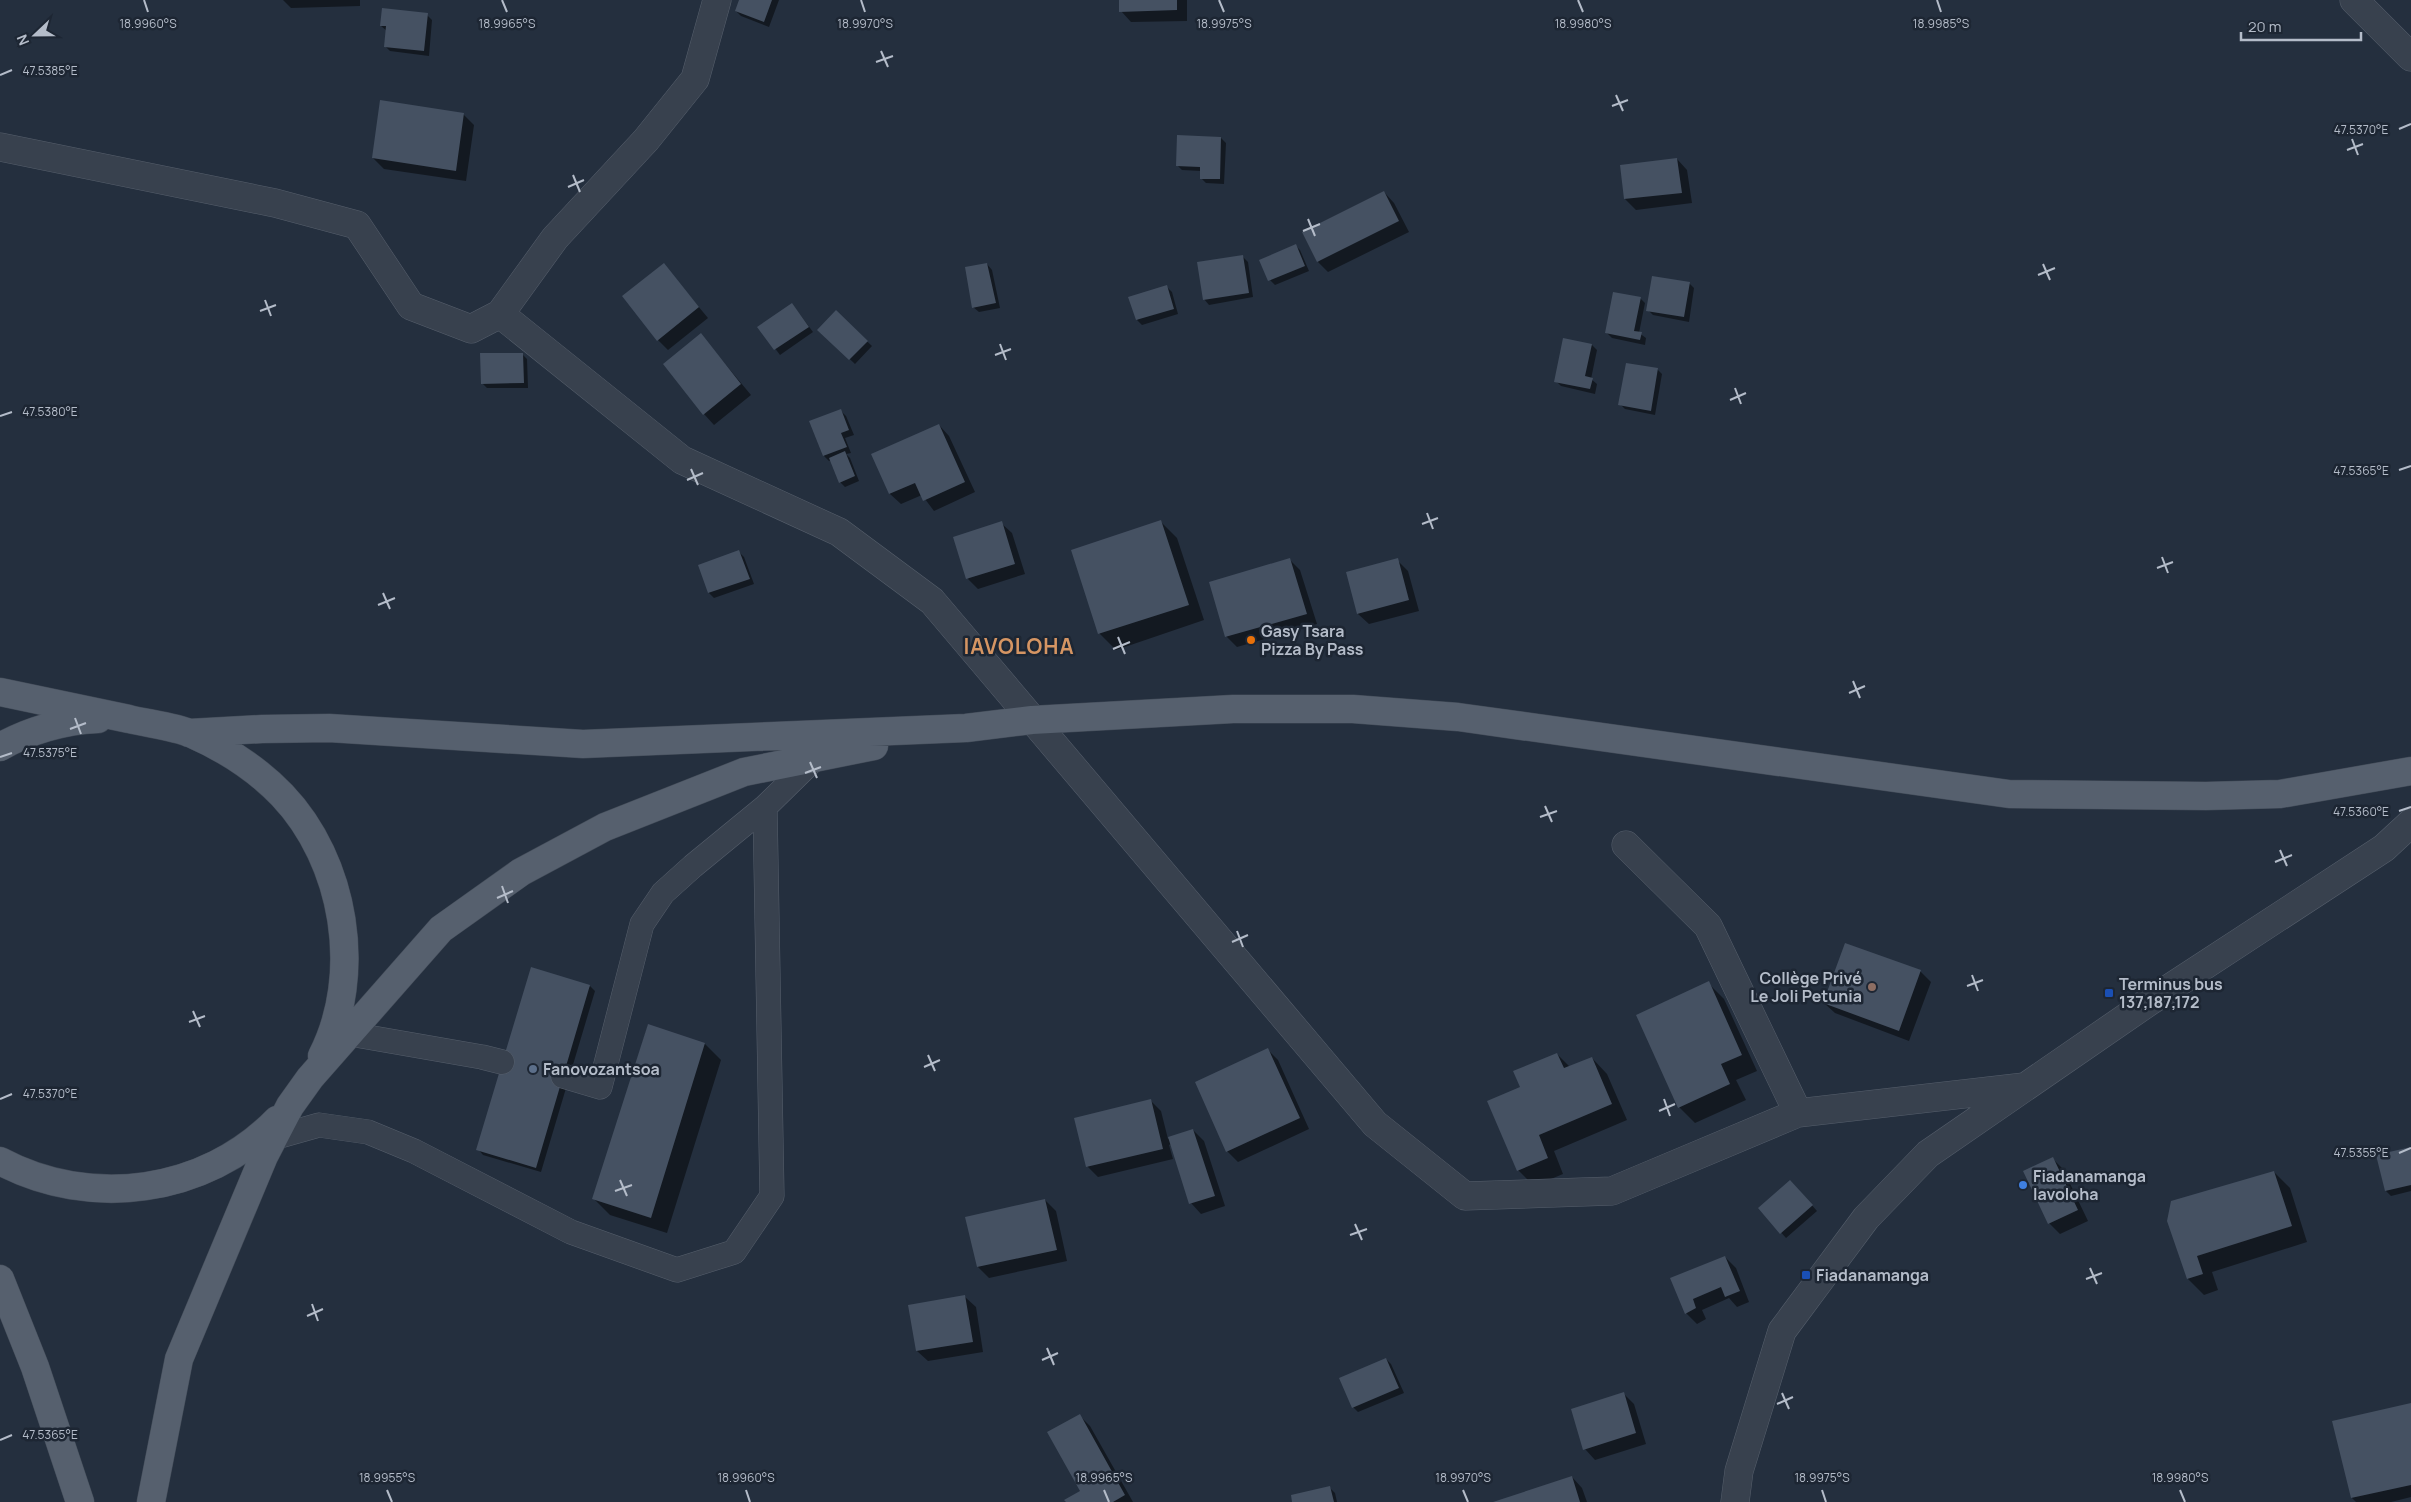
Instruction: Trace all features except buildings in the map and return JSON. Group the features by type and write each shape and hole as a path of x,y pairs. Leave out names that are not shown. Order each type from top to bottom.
{"main road":[{"path":"0,692 189,733 224,749 255,770 276,790 306,826 324,860 337,896 343,933 344,970 338,1008 328,1045 310,1078"},
{"path":"151,1502 179,1359 273,1138 290,1106 310,1078 441,928 521,872 605,827 744,772 966,728 1032,720 1234,709 1353,709 1458,718 2009,794 2206,796 2280,794 2411,771"},
{"path":"0,747 17,738 55,726 94,719 134,720"},
{"path":"189,733 329,728 583,744 966,728"},
{"path":"0,1161 21,1173 56,1184 93,1189 130,1189 166,1184 202,1172 234,1155 264,1133 290,1106"},
{"path":"0,1279 34,1367 80,1502"}],"street":[{"path":"0,148 275,203 357,225 411,306 472,329 500,314 554,238 646,140 695,79 717,0"},
{"path":"2354,0 2411,57"},
{"path":"500,314 682,460 839,532 932,601 1375,1124 1464,1196 1612,1191 1798,1113 2024,1087"},
{"path":"1735,1502 1739,1471 1782,1331 1866,1218 1928,1154 2158,996 2384,848 2411,823"},
{"path":"1626,846 1708,926 1798,1113"}],"lane":[{"path":"563,1076 600,1087 642,924 663,894 693,866 764,807 816,757"},
{"path":"273,1138 319,1125 368,1132 414,1151 571,1232 677,1270 734,1252 772,1196 764,807"},
{"path":"350,1034 502,1062"}],"place":[{"name":"Gasy Tsara Pizza By Pass","path":"1251,640"},
{"name":"Collège Privé Le Joli Petunia","path":"1872,987"},
{"name":"Terminus bus 137,187,172","path":"2109,993"},
{"name":"Fanovozantsoa","path":"533,1069"},
{"name":"Fiadanamanga Iavoloha","path":"2023,1185"},
{"name":"Fiadanamanga","path":"1806,1275"}],"district":[{"name":"IAVOLOHA","path":"1019,646"}]}
